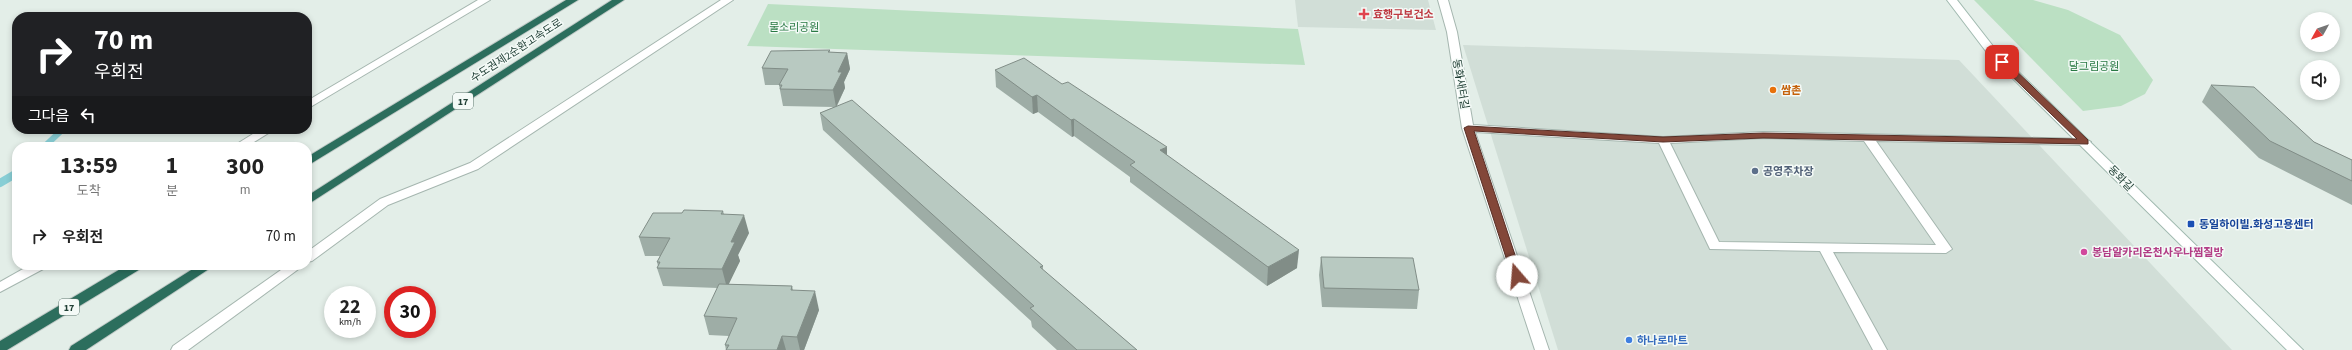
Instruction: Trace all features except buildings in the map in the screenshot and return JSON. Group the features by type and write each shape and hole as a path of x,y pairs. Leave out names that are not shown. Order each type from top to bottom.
{"highway":[{"name":"수도권제2순환고속도로","path":"312,159 573,0"},
{"name":"수도권제2순환고속도로","path":"312,198 619,0"},
{"name":"17","path":"0,348 129,270"},
{"path":"76,350 200,270"}],"street":[{"path":"312,103 486,0"},
{"path":"312,254 384,202 474,166 728,0"},
{"name":"동화새터길","path":"1443,0 1452,32 1468,128 1542,350"},
{"name":"동화길","path":"1952,0 1992,52 2296,350"},
{"path":"1468,128 1663,140 1763,135 2085,142"},
{"path":"247,142 260,134"},
{"path":"1663,140 1715,246 1946,249 1868,138"},
{"path":"1825,248 1880,350"},
{"path":"0,288 31,270"},
{"path":"178,350 290,270"}],"shaded area":[{"name":"효행구보건소","path":"1295,0 1428,0 1436,30 1298,27"},
{"path":"1463,45 1959,60 2232,350 1558,350"}],"green space":[{"name":"달그림공원","path":"1974,0 2033,0 2068,10 2120,35 2153,80 2145,94 2121,106 2083,111"},
{"name":"물소리공원","path":"768,4 1298,29 1305,65 747,46"}],"waterway":[{"path":"49,142 58,134"},
{"path":"0,183 12,176"}],"place":[{"name":"효행구보건소","path":"1364,14"},
{"name":"쌈촌","path":"1773,90"},
{"name":"공영주차장","path":"1755,171"},
{"name":"동일하이빌.화성고용센터","path":"2191,224"},
{"name":"봉담알카리온천사우나찜질방","path":"2084,252"},
{"name":"하나로마트","path":"1629,340"}],"route":[{"path":"1517,276 1468,128 1663,140 1763,135 2085,142 2002,62"}]}
